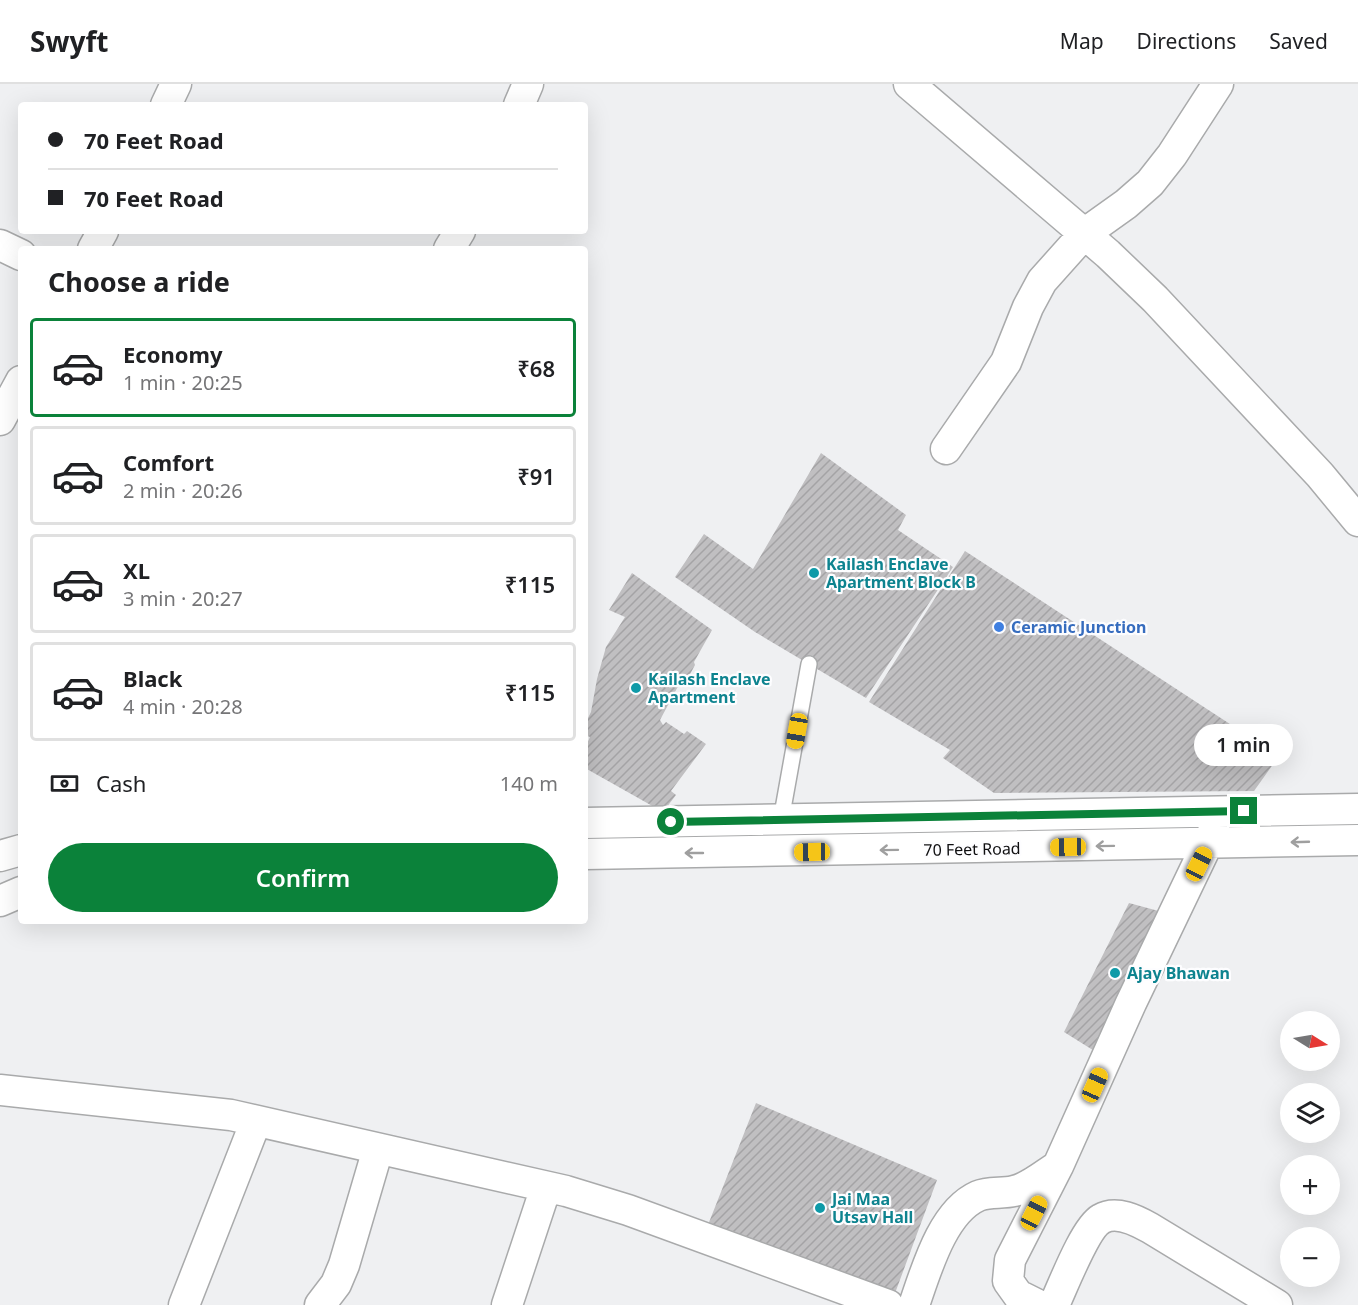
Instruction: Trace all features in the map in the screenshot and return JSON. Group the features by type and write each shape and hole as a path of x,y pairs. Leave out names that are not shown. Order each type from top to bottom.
{"street":[{"path":"167,102 176,84"},
{"path":"520,102 528,84"},
{"path":"909,84 1084,234 1155,299 1320,475 1358,521"},
{"path":"946,449 1006,362 1028,307 1042,281 1084,234 1126,204 1149,183 1172,155 1218,84"},
{"path":"0,245 18,254"},
{"path":"0,420 18,387"},
{"name":"70 Feet Road","path":"595,823 1358,809"},
{"path":"1038,1305 1018,1295 1002,1293 1011,1260 1058,1166 1131,1003 1208,844 1221,812"},
{"path":"595,823 595,854"},
{"name":"70 Feet Road","path":"595,854 1358,840"},
{"path":"0,856 18,851"},
{"path":"0,901 18,893"},
{"path":"0,1090 200,1110 546,1187 628,1210 888,1305"},
{"path":"184,1305 256,1121"},
{"path":"320,1305 336,1284 344,1265 378,1149"},
{"path":"914,1305 937,1243 963,1205 979,1195 1015,1191 1058,1166"},
{"path":"507,1305 546,1187"},
{"path":"1054,1305 1089,1232 1101,1219 1113,1216 1132,1218 1277,1305"}],"lane":[{"path":"781,820 809,664"}],"building":[{"name":"Kailash Enclave Apartment Block B","path":"821,453 906,515 898,530 953,567 866,698 755,632 675,577 704,534 753,569"},
{"name":"Ceramic Junction","path":"965,551 1279,756 1254,791 994,793 943,758 950,750 869,702"},
{"name":"Kailash Enclave Apartment","path":"632,573 712,630 688,678 683,677 660,720 663,725 666,722 684,734 687,731 706,744 671,791 676,795 663,812 588,770 590,737 588,736 588,718 597,679 606,647 625,617 609,610"},
{"name":"Ajay Bhawan","path":"1129,903 1166,913 1096,1052 1064,1032"},
{"name":"Jai Maa Utsav Hall","path":"756,1103 937,1180 891,1304 704,1235"}],"place":[{"name":"Kailash Enclave Apartment Block B","path":"814,573"},
{"name":"Ceramic Junction","path":"999,627"},
{"name":"Kailash Enclave Apartment","path":"636,688"},
{"name":"Ajay Bhawan","path":"1115,973"},
{"name":"Jai Maa Utsav Hall","path":"820,1208"}],"route":[{"path":"671,822 1244,811"}]}
